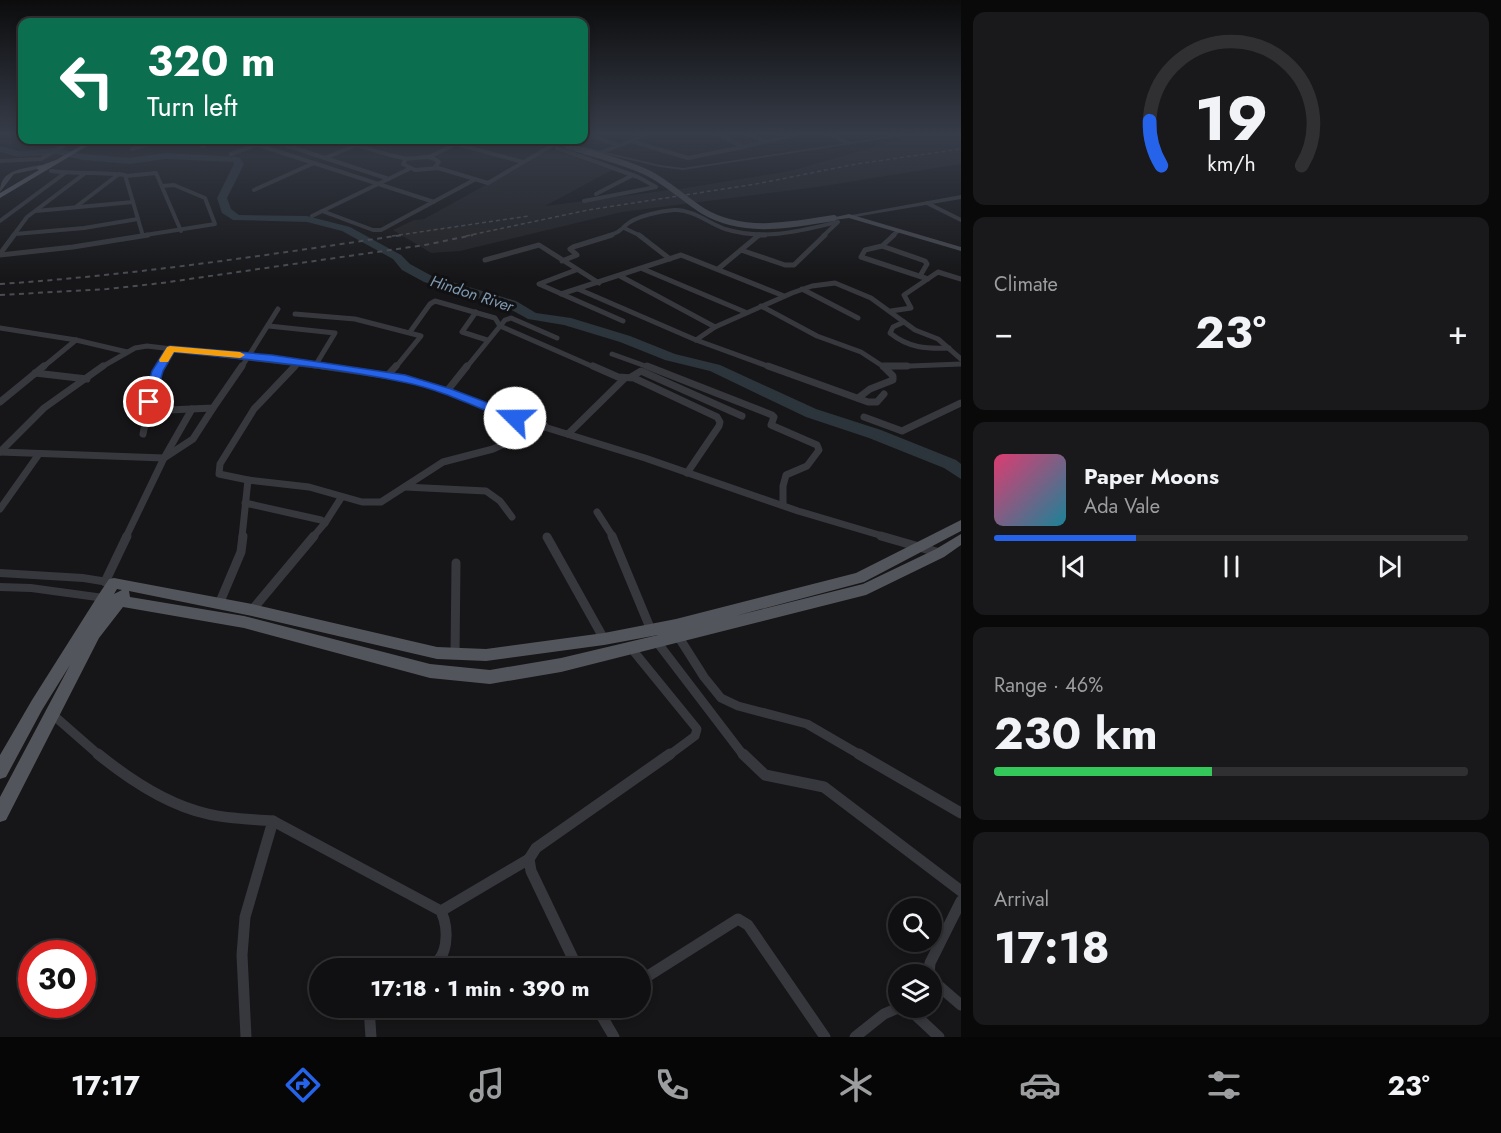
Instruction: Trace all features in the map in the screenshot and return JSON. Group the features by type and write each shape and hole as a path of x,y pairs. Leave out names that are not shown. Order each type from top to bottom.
{"highway":[{"path":"0,196 22,182"}],"main road":[{"path":"664,182 702,210 726,220 773,226 841,218 869,222 961,251"},
{"path":"869,222 961,251"},
{"path":"104,598 244,622 430,670 489,676 561,665 631,648 654,636 860,578 961,525"},
{"path":"0,771 104,598 109,582 252,610 437,654 486,655 604,639 678,636 866,589 940,553 961,539"},
{"path":"899,557 910,568"},
{"path":"0,814 94,633 121,600 129,586"}],"street":[{"path":"0,221 52,182"},
{"path":"0,255 35,211 73,182"},
{"path":"76,207 108,182"},
{"path":"128,182 143,236"},
{"path":"160,182 181,231"},
{"path":"254,190 271,182"},
{"path":"373,182 434,202"},
{"path":"312,216 382,182"},
{"path":"322,211 377,231 470,182"},
{"path":"596,194 619,182"},
{"path":"584,201 656,187 647,182"},
{"path":"0,255 181,231 215,224 208,202 202,196 174,184 162,186"},
{"path":"562,261 578,255 570,248 617,233 640,218 679,210 715,226 759,235 786,234 841,218 961,197"},
{"path":"35,211 133,202"},
{"path":"927,203 961,220"},
{"path":"741,250 785,265 794,265 841,218"},
{"path":"15,234 93,227 138,219"},
{"path":"93,227 95,243"},
{"path":"624,228 634,231 670,259"},
{"path":"897,232 882,246 865,250 861,257 928,279"},
{"path":"718,269 759,235"},
{"path":"485,260 539,245 599,283"},
{"path":"882,246 925,261 927,264 920,276"},
{"path":"561,294 644,269 681,255 784,296"},
{"path":"644,269 745,312"},
{"path":"576,270 538,283 623,321"},
{"path":"891,311 911,308 904,295 940,272 961,279"},
{"path":"620,276 715,327"},
{"path":"696,340 715,327 784,296 802,289 835,283 857,291 891,311 915,330 938,339 961,358"},
{"path":"578,289 696,340 858,398 875,403 884,394"},
{"path":"802,289 858,318"},
{"path":"410,332 430,304 435,301 476,312 495,318 500,326 618,377 628,377 720,419 719,426 687,472"},
{"path":"761,306 817,336 861,352 893,376 893,380 874,387 858,398"},
{"path":"0,452 164,458 193,439 278,309"},
{"path":"476,312 462,332 487,340"},
{"path":"296,314 355,319 418,334 421,338 388,375"},
{"path":"447,392 505,320 512,318 557,338"},
{"path":"904,322 893,327 890,333 909,346 919,349 949,348"},
{"path":"269,326 334,333 315,366"},
{"path":"0,328 75,340 127,352"},
{"path":"0,402 75,340"},
{"path":"0,452 18,430 42,409 127,352 142,346 246,356 388,375 447,392 783,505 940,553"},
{"path":"143,434 158,371 170,349"},
{"path":"612,354 670,374 772,415 774,417 771,425 817,445 819,450 807,466 790,472 784,479 783,505"},
{"path":"298,363 254,408 220,464 219,474 248,480 300,485 341,498 370,504 381,502 442,462 493,449 545,426"},
{"path":"884,367 961,364"},
{"path":"568,434 628,377 638,371 742,416"},
{"path":"35,373 87,378"},
{"path":"864,417 902,430 961,403"},
{"path":"147,411 213,408"},
{"path":"0,573 83,578 109,582 164,458 192,409"},
{"path":"0,509 39,454"},
{"path":"219,604 241,552 248,480"},
{"path":"405,487 486,491 500,501 512,517"},
{"path":"252,610 325,523 341,498"},
{"path":"245,502 321,519 325,523"},
{"path":"597,512 616,543 654,636 738,747 763,774 824,787 961,891"},
{"path":"547,537 604,639"},
{"path":"455,654 456,563"},
{"path":"0,587 31,588 104,598"},
{"path":"678,636 721,697 735,704 785,716 807,724 961,813"},
{"path":"441,911 530,859 536,848 695,736 697,729 694,724 631,648"},
{"path":"52,714 111,767 145,788 201,812 273,821 441,911 445,918 446,940 440,958"},
{"path":"246,1037 242,955 245,917 273,821"},
{"path":"530,859 531,871 574,958"},
{"path":"930,964 961,901"},
{"path":"651,974 732,921 742,920 748,925 825,1037"},
{"path":"942,989 961,1005"},
{"path":"855,1037 888,1012"},
{"path":"370,1018 371,1037"},
{"path":"604,1018 614,1037"},
{"path":"919,1018 939,1037"}],"shaded area":[{"path":"490,182 589,182 545,206 720,182 846,182 622,212 460,251 431,253 393,230 414,220 424,219"}],"waterway":[{"name":"Hindon River","path":"230,182 222,198 226,211 237,218 307,219 346,229 397,257 406,267 428,279 511,304 533,316 566,321 625,339 670,357 715,368 811,413 875,434 950,464 961,473"}],"railway":[{"path":"466,236 588,210 764,182"},
{"path":"392,236 529,216"},
{"path":"0,284 151,270 402,235"},
{"path":"0,295 107,289 162,283 425,245 473,235"}],"slow traffic":[{"path":"164,360 170,349 240,355"}],"route":[{"path":"149,402 158,371 170,349 272,358 405,378 515,418"}]}
